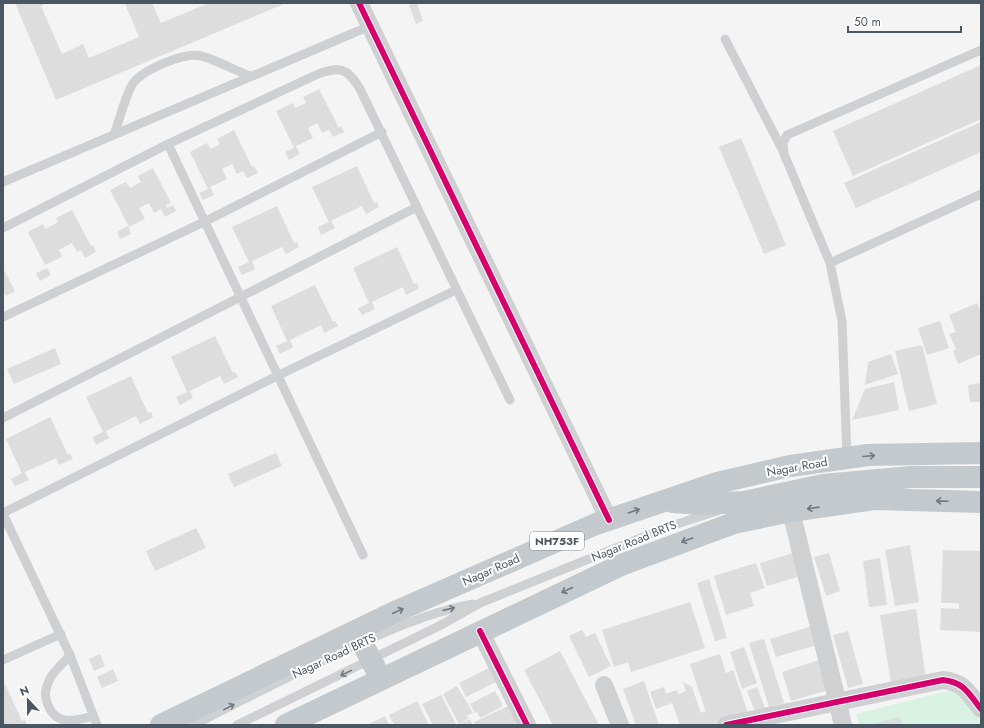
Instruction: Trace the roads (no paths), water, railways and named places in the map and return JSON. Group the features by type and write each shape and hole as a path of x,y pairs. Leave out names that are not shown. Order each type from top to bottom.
{"highway":[{"name":"Nagar Road","path":"286,725 368,653 397,611 609,520 717,483 790,466 868,455 981,453"},
{"path":"665,501 701,504 744,502 823,485 911,477 981,477"},
{"name":"Nagar Road","path":"161,725 368,653 480,631 621,565 734,523 791,511 874,499 981,502"}],"street":[{"path":"359,3 609,520"},
{"path":"791,511 843,725"},
{"path":"480,631 527,725"},
{"path":"726,725 943,680 954,681 963,686 981,709"},
{"path":"604,685 620,725"}],"lane":[{"path":"3,182 370,26"},
{"path":"725,39 784,154 830,263 842,321 847,459"},
{"path":"784,154 783,143 787,134 981,50"},
{"path":"114,134 132,86 140,76 150,70 185,57 200,56 250,76"},
{"path":"3,228 168,144 331,70 343,70 353,76 382,132 456,290 510,400"},
{"path":"3,317 204,222 382,132"},
{"path":"168,144 363,555"},
{"path":"830,263 981,194"},
{"path":"3,418 417,207"},
{"path":"70,655 49,680 44,696 51,714 62,720 95,721 70,655 3,513 277,376 456,290"},
{"name":"Nagar Road BRTS","path":"194,725 272,685 368,653 441,625 480,603 668,527 744,502"},
{"name":"Nagar Road BRTS","path":"237,725 368,653 390,630 446,609 480,603"},
{"path":"3,660 60,634"},
{"path":"63,725 73,720"}]}
